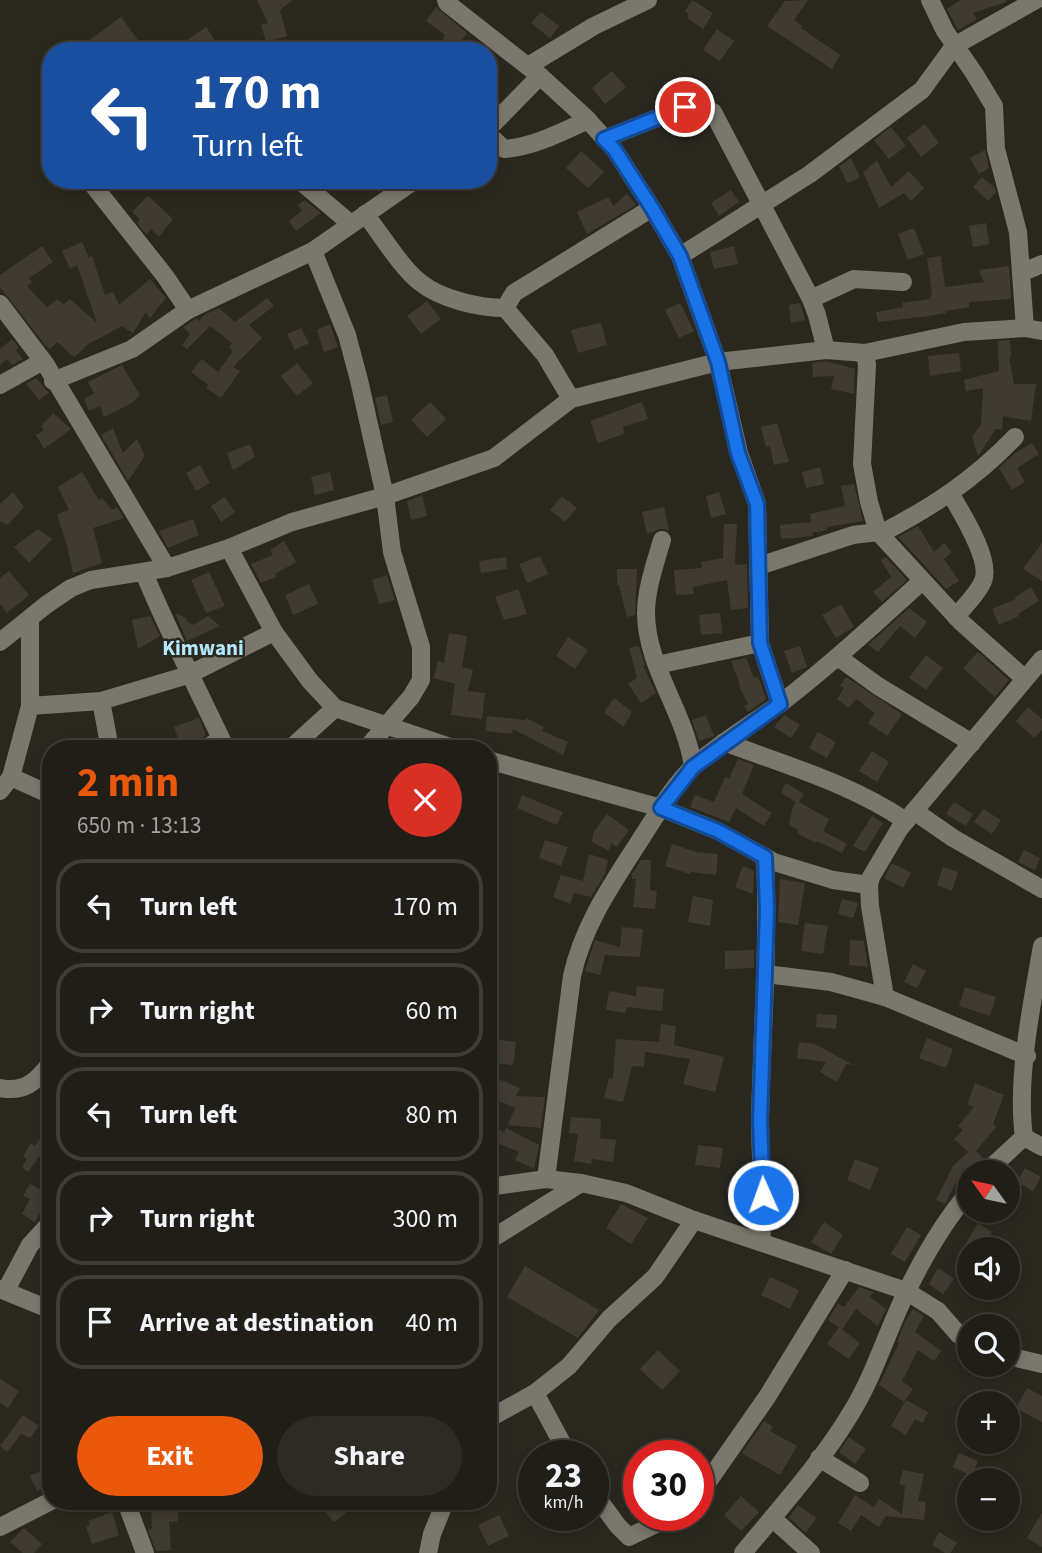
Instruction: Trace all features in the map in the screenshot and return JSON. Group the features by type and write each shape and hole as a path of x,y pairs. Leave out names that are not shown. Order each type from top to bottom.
{"street":[{"path":"446,0 497,42"},
{"path":"497,120 534,71 594,26 648,0"},
{"path":"0,642 71,588 91,580 167,568 229,548 292,522 385,496 494,458 571,399 718,362 826,350 865,353 964,332 1033,330 1021,274 1018,232 996,149 994,106 954,46 930,0"},
{"path":"680,256 810,174 922,90 954,46 1036,0"},
{"path":"497,42 588,120 614,149 680,256 718,362 738,453 757,504 760,643 780,704"},
{"path":"604,139 685,107 699,105 713,112 811,299 826,350"},
{"path":"497,142 504,149 515,148 588,120"},
{"path":"96,189 165,276 188,310"},
{"path":"313,189 358,219 421,284 448,296 492,308 505,308 545,355 571,399"},
{"path":"53,381 132,349 188,310 313,251 402,189"},
{"path":"505,308 514,293 652,208"},
{"path":"313,251 346,335 359,380 385,496 392,552 421,647 421,680 411,697 374,740"},
{"path":"1021,274 1042,264"},
{"path":"811,299 854,279 903,282"},
{"path":"0,304 43,361 167,568"},
{"path":"865,353 867,365 862,464 869,502 879,533 956,617 1024,678"},
{"path":"0,385 43,361"},
{"path":"759,566 853,536 879,533 929,508 975,475 1015,437"},
{"path":"950,494 970,531 985,568 985,579 956,617"},
{"path":"662,540 650,583 646,616 650,645 683,727 693,767"},
{"path":"229,548 274,632 310,681 335,708 429,740"},
{"path":"144,573 188,674 204,700 215,740"},
{"path":"546,1179 572,976 578,949 590,920 661,808 693,767 780,704 838,657 922,581"},
{"path":"30,619 30,706 6,784 42,793"},
{"path":"30,706 101,701 188,674 274,632"},
{"path":"657,665 760,643"},
{"path":"838,657 878,686 972,743"},
{"path":"885,997 869,885 881,858 910,816 1042,659"},
{"path":"101,701 108,740"},
{"path":"300,740 335,708"},
{"path":"724,742 846,786 953,838 1042,889"},
{"path":"497,762 661,808 718,831 774,862 833,880 869,885"},
{"path":"761,1242 764,1214 760,1121 766,974 765,857"},
{"path":"1024,1137 1021,1118 1042,946"},
{"path":"766,974 831,982 885,997 1027,1056"},
{"path":"0,1088 9,1090 27,1087 42,1074"},
{"path":"1024,1137 1042,1147"},
{"path":"999,1160 1024,1137"},
{"path":"497,1186 546,1179 582,1183 626,1193 694,1220 906,1291 939,1311 957,1333"},
{"path":"497,1235 582,1183"},
{"path":"743,1553 819,1458 851,1413 863,1392 906,1291 957,1210"},
{"path":"497,1414 535,1393 569,1366 609,1319 656,1278 694,1220"},
{"path":"42,1232 30,1245 3,1289 42,1306"},
{"path":"714,1473 767,1397 845,1270"},
{"path":"1020,1359 1042,1364"},
{"path":"535,1393 560,1440"},
{"path":"819,1458 860,1483"},
{"path":"0,1527 42,1506"},
{"path":"129,1510 145,1553"},
{"path":"428,1553 442,1510"},
{"path":"609,1514 632,1545 652,1531"},
{"path":"772,1518 811,1553"}],"building":[{"path":"257,0 293,0 280,10 287,36 266,42 261,25 268,23"},
{"path":"692,0 713,13 703,29 687,18 689,14 685,11"},
{"path":"808,0 794,20 801,28 840,55 832,69 767,26 785,1"},
{"path":"961,0 1006,2 973,13 977,19 958,30 947,9"},
{"path":"436,7 467,33 461,42 448,42 443,39 445,35 426,21"},
{"path":"541,12 559,26 550,38 531,23"},
{"path":"121,17 139,42 92,42 91,39"},
{"path":"206,27 214,39 210,42 186,41"},
{"path":"717,29 734,41 720,61 703,50"},
{"path":"612,71 626,87 605,104 592,88"},
{"path":"925,124 939,143 921,157 907,138"},
{"path":"891,127 906,146 889,159 874,140"},
{"path":"985,150 989,168 979,174 970,158"},
{"path":"581,151 604,172 588,188 566,168"},
{"path":"851,158 860,178 847,183 839,166"},
{"path":"877,161 891,187 909,171 924,188 911,201 904,193 879,208 863,172"},
{"path":"982,177 996,192 988,201 973,187"},
{"path":"731,190 739,202 719,216 711,203"},
{"path":"627,194 636,205 587,234 577,212 609,197 613,206"},
{"path":"148,196 173,219 159,237 151,229 147,235 137,223 140,219 132,212"},
{"path":"305,200 321,213 296,231 289,221 302,211 298,205"},
{"path":"986,223 989,244 973,247 969,226"},
{"path":"914,228 924,254 908,260 898,234"},
{"path":"82,242 89,258 92,256 105,295 113,292 119,305 150,279 166,298 150,318 146,312 133,333 122,326 85,346 74,357 57,342 50,349 45,345 0,287 0,275 42,246 53,262 29,278 32,282 27,286 47,307 58,299 63,305 70,299 97,323 77,265 70,269 62,251"},
{"path":"734,246 738,264 714,269 710,252"},
{"path":"941,256 945,287 984,282 979,270 1009,266 1011,299 969,302 969,307 946,313 878,322 876,312 903,307 902,303 930,299 932,295 927,258"},
{"path":"267,298 274,306 249,325 262,338 233,367 240,371 221,398 206,388 208,385 191,372 202,359 218,372 233,351 229,347 232,343 210,326 187,349 182,345 190,334 183,327 197,318 199,321 204,315 219,308 235,322"},
{"path":"427,301 441,319 421,334 407,316"},
{"path":"680,303 694,331 679,338 665,310"},
{"path":"800,303 805,320 791,323 789,305"},
{"path":"601,323 607,345 578,353 571,330"},
{"path":"330,324 338,347 324,352 317,330"},
{"path":"301,328 309,343 295,350 287,334"},
{"path":"12,339 23,359 12,365 7,359 0,365 0,349"},
{"path":"1010,340 1009,357 1014,384 1036,384 1031,421 1003,416 1002,429 996,429 978,456 972,437 981,424 983,388 966,391 964,380 999,371 998,341"},
{"path":"959,353 961,371 930,376 928,356"},
{"path":"826,361 855,369 854,394 831,389 834,376 813,377 812,363"},
{"path":"297,363 313,383 297,396 281,376"},
{"path":"122,365 140,395 130,404 104,417 100,406 89,411 84,399 94,393 88,382"},
{"path":"36,378 49,393 39,400 26,384"},
{"path":"387,395 393,422 381,425 375,398"},
{"path":"430,402 446,419 427,437 411,420"},
{"path":"642,402 648,419 623,427 624,434 598,443 590,421"},
{"path":"53,413 71,429 44,449 36,435 44,430 41,426"},
{"path":"777,423 789,462 774,465 770,446 766,447 761,427"},
{"path":"113,428 123,453 137,439 145,456 128,481 101,435"},
{"path":"1032,443 1039,454 1017,468 1025,482 1012,490 999,468 1015,453"},
{"path":"250,444 255,457 233,470 227,453"},
{"path":"200,465 210,483 196,491 186,473"},
{"path":"820,467 824,484 806,488 802,472"},
{"path":"82,472 99,501 102,498 112,510 117,507 124,518 93,528 102,563 73,573 57,514 69,510 58,487"},
{"path":"330,472 334,490 315,495 311,477"},
{"path":"854,484 863,521 827,527 827,530 812,533 813,536 781,539 780,525 811,522 810,514 845,506 841,486"},
{"path":"13,492 24,507 8,525 0,521 0,504"},
{"path":"719,492 726,514 711,518 706,496"},
{"path":"422,495 427,516 411,520 407,501"},
{"path":"562,496 577,508 565,522 550,510"},
{"path":"225,497 235,512 221,522 211,506"},
{"path":"664,507 669,530 660,529 647,534 642,512"},
{"path":"193,519 199,535 168,548 159,531"},
{"path":"724,524 737,524 735,565 747,564 748,608 731,610 727,580 693,587 694,594 676,595 674,570 702,568 701,562 723,558"},
{"path":"918,526 934,552 944,543 952,552 944,559 959,581 946,589 898,537"},
{"path":"38,529 52,539 29,563 14,547"},
{"path":"284,541 296,562 275,574 276,577 261,583 251,564 273,555 270,550"},
{"path":"1042,543 1042,581 1023,569"},
{"path":"540,556 548,574 527,583 519,564"},
{"path":"506,557 507,569 481,573 479,561"},
{"path":"886,557 907,580 882,602 873,592 891,577 881,560"},
{"path":"617,569 637,569 635,615 627,617 617,585"},
{"path":"9,571 29,595 7,613 0,604 0,578"},
{"path":"209,572 225,606 206,613 191,580"},
{"path":"387,575 395,600 379,604 372,580"},
{"path":"309,584 318,604 293,615 285,595"},
{"path":"1031,587 1039,601 1018,614 1019,616 999,625 992,609 1016,599 1015,597"},
{"path":"518,589 527,614 504,620 495,597"},
{"path":"841,604 854,627 836,638 822,615"},
{"path":"909,608 927,622 915,638 900,626 878,652 868,645"},
{"path":"175,613 188,619 186,621 193,625 208,616 220,626 187,641"},
{"path":"720,613 722,633 701,635 699,615"},
{"path":"150,616 160,636 138,649 132,620"},
{"path":"449,633 467,636 462,667 473,670 468,691 485,693 482,719 451,715 455,684 434,678 438,661 444,663"},
{"path":"568,637 588,650 575,669 556,656"},
{"path":"639,646 645,665 643,666 656,693 641,703 628,684 637,678 629,648"},
{"path":"800,646 807,667 792,673 784,651"},
{"path":"978,652 1009,680 995,697 963,668"},
{"path":"926,655 943,668 926,690 909,678"},
{"path":"746,658 754,678 757,676 761,683 766,699 748,712 744,706 748,704 731,661"},
{"path":"846,677 902,714 887,736 868,723 875,713 856,699 849,708 837,699 844,688 840,686"},
{"path":"614,698 631,711 623,727 604,712"},
{"path":"1028,707 1042,719 1042,730 1034,738 1016,721"},
{"path":"706,715 714,736 699,741 692,720"},
{"path":"784,715 800,725 791,738 774,727"},
{"path":"487,716 526,718 544,727 542,731 568,742 563,755 513,729 512,734 486,731"},
{"path":"199,718 206,735 199,740 179,740 174,727"},
{"path":"818,732 836,742 827,758 809,748"},
{"path":"872,751 889,762 877,782 859,771"},
{"path":"738,759 754,765 742,794 772,813 764,826 736,808 729,822 690,807 695,795 714,802 725,777 729,779"},
{"path":"786,783 804,794 799,802 829,819 823,831 847,844 842,853 797,833 798,830 789,825 796,802 781,793"},
{"path":"522,795 563,812 557,825 517,808"},
{"path":"954,802 973,814 966,826 946,814"},
{"path":"983,809 1001,820 992,834 974,822"},
{"path":"607,814 629,830 617,847 611,843 609,851 592,842 593,833"},
{"path":"872,816 883,823 865,852 853,846"},
{"path":"545,840 568,847 561,866 539,858"},
{"path":"672,844 696,852 718,854 716,875 690,874 665,866"},
{"path":"1024,850 1040,858 1035,870 1018,862"},
{"path":"589,854 608,860 605,874 591,897 574,893 570,904 553,897 561,875 583,881"},
{"path":"641,860 651,860 650,890 657,891 655,909 633,907 636,879 632,879 632,874"},
{"path":"892,863 911,873 903,888 884,878"},
{"path":"743,866 754,871 753,894 735,887"},
{"path":"943,867 958,872 952,891 937,885"},
{"path":"780,879 805,883 798,925 778,922"},
{"path":"693,896 713,900 710,926 688,922"},
{"path":"842,899 858,903 853,918 838,914"},
{"path":"805,923 828,926 823,954 801,951"},
{"path":"622,927 643,929 640,957 605,955 600,975 585,971 595,940 620,947"},
{"path":"850,940 864,941 868,967 849,965"},
{"path":"754,950 754,968 725,969 725,951"},
{"path":"913,964 926,971 917,988 904,982"},
{"path":"637,986 664,989 662,1011 627,1007 625,1013 606,1010 609,991 636,996"},
{"path":"965,987 996,997 990,1016 959,1006"},
{"path":"817,1014 837,1015 836,1029 816,1027"},
{"path":"661,1024 676,1026 674,1045 724,1057 715,1092 683,1084 690,1059 645,1052 644,1067 632,1066 623,1102 604,1098 609,1078 613,1079 616,1039 659,1042"},
{"path":"927,1038 953,1049 946,1068 919,1058"},
{"path":"497,1040 516,1042 513,1065 497,1063"},
{"path":"799,1042 815,1044 853,1065 846,1064 837,1082 820,1072 826,1062 797,1058"},
{"path":"497,1078 520,1088 516,1096 545,1097 541,1128 508,1125 515,1108 497,1100"},
{"path":"975,1083 1004,1095 993,1124 996,1127 976,1151 983,1160 959,1160 968,1152 954,1139 963,1130 958,1126 974,1107 967,1104"},
{"path":"571,1117 601,1119 600,1138 616,1140 613,1162 592,1159 591,1164 574,1161 578,1134 569,1133"},
{"path":"497,1128 504,1133 506,1128 539,1145 534,1169 515,1160 519,1152 497,1143"},
{"path":"42,1135 42,1153 28,1172 22,1167 27,1159 23,1156 31,1143 35,1146"},
{"path":"698,1145 723,1148 720,1168 695,1165"},
{"path":"855,1159 879,1168 870,1190 847,1180"},
{"path":"957,1162 957,1180 945,1204 936,1200"},
{"path":"1025,1168 1041,1177 1033,1191 1020,1184 1020,1177"},
{"path":"30,1184 42,1191 42,1209 35,1222 22,1214 30,1199 23,1196"},
{"path":"621,1204 648,1218 631,1244 606,1228"},
{"path":"824,1222 843,1235 831,1254 811,1242"},
{"path":"978,1223 992,1232 989,1237 970,1237"},
{"path":"907,1227 921,1235 905,1262 891,1254"},
{"path":"525,1266 599,1310 578,1338 507,1297"},
{"path":"938,1268 954,1279 943,1294 929,1284"},
{"path":"770,1277 799,1290 790,1309 761,1295"},
{"path":"859,1287 874,1292 870,1297 886,1309 878,1326 856,1309 842,1330 828,1320 838,1303 844,1307"},
{"path":"913,1309 924,1316 915,1332 941,1351 934,1361 918,1350 902,1381 913,1389 904,1402 879,1385"},
{"path":"839,1327 860,1343 849,1359 827,1344"},
{"path":"658,1350 680,1371 662,1390 640,1369"},
{"path":"0,1379 19,1391 8,1408 0,1403"},
{"path":"1027,1388 1042,1396 1042,1422 1020,1410 1020,1401"},
{"path":"906,1400 928,1412 923,1423 915,1419 906,1435 891,1426"},
{"path":"23,1415 39,1426 30,1438 21,1434 7,1452 0,1446"},
{"path":"764,1421 773,1427 770,1431 797,1446 780,1475 742,1453"},
{"path":"849,1437 866,1449 855,1464 839,1452"},
{"path":"959,1454 978,1461 975,1468 953,1467"},
{"path":"42,1470 42,1488 37,1491 30,1476"},
{"path":"903,1470 924,1474 918,1501 926,1502 924,1520 886,1516 879,1527 861,1515 851,1531 838,1523 855,1495 874,1507 879,1499 902,1514 905,1486 899,1484"},
{"path":"741,1496 759,1512 741,1531 724,1515"},
{"path":"798,1505 816,1518 806,1533 789,1518"},
{"path":"151,1510 178,1510 178,1521 169,1522 171,1550 156,1551 148,1530 152,1529"},
{"path":"324,1510 349,1510 334,1522"},
{"path":"112,1512 119,1535 92,1544 86,1527 90,1525 88,1521"},
{"path":"1042,1513 1042,1547 1027,1538"},
{"path":"499,1515 509,1536 488,1546 478,1525"},
{"path":"24,1528 42,1544 34,1553 23,1553 10,1542"},
{"path":"939,1532 957,1543 950,1553 932,1545"}],"district":[{"name":"Kimwani","path":"203,648"}],"route":[{"path":"685,107 604,139 614,149 680,256 718,362 738,453 757,504 760,643 780,704 693,767 661,808 718,831 765,857 766,974 760,1121 763,1195"}]}
